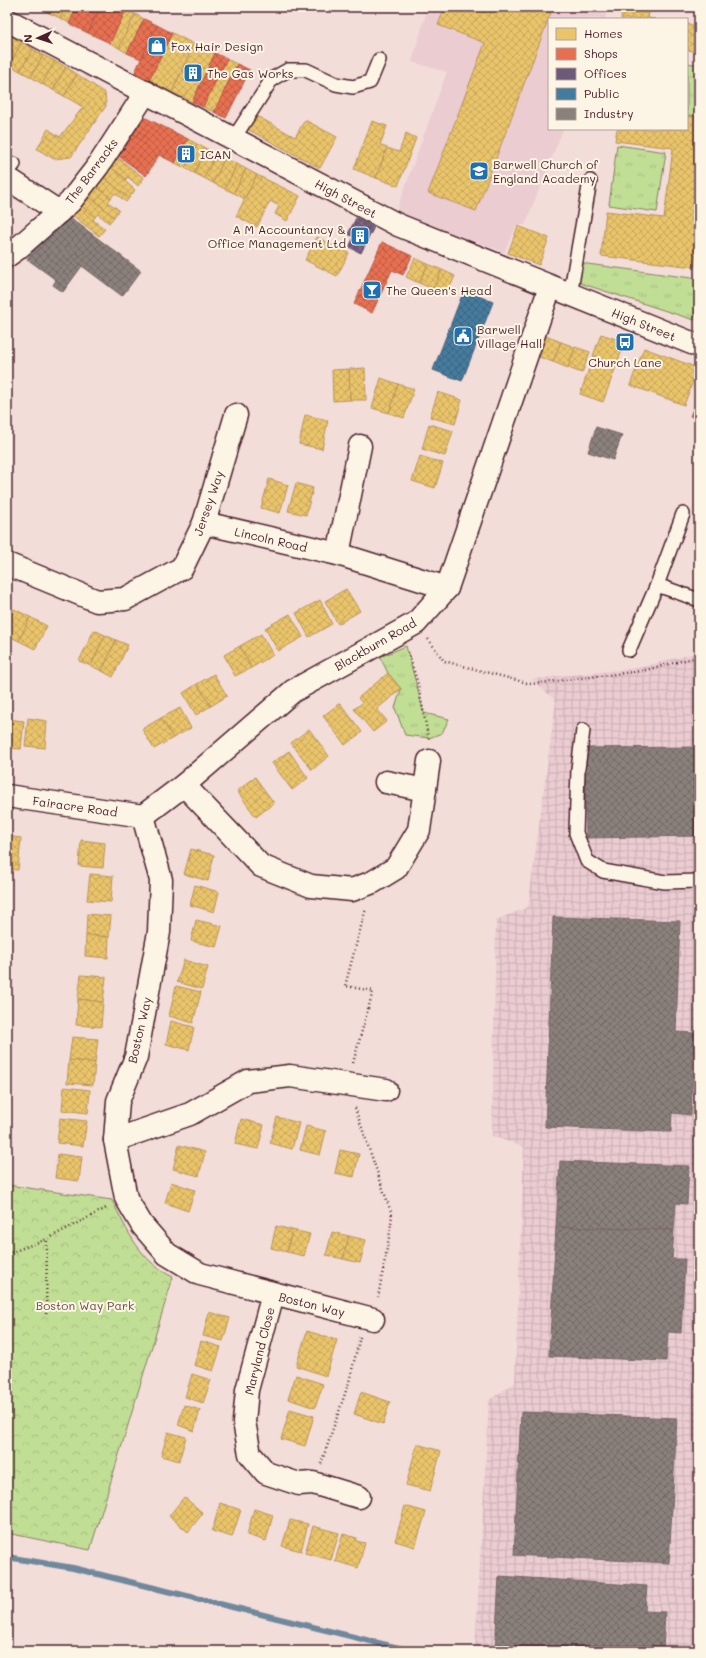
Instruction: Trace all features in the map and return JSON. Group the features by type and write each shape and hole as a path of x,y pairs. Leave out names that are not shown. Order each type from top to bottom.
{"street":[{"name":"High Street","path":"7,20 398,225 699,346"},
{"name":"The Barracks","path":"7,256 70,202 98,166 146,92"},
{"path":"9,172 58,212"},
{"name":"Blackburn Road","path":"143,816 184,785 293,691 409,627 447,588 550,287"},
{"name":"Jersey Way","path":"7,564 97,601 125,599 182,568 204,523 236,415"},
{"path":"338,554 360,446"},
{"name":"Lincoln Road","path":"204,523 338,554 447,588"},
{"path":"184,785 261,866 311,886 352,890 373,882 396,868 419,830 429,761"},
{"path":"386,782 425,790"},
{"name":"Fairacre Road","path":"7,796 143,816"},
{"name":"Boston Way","path":"143,816 161,880 159,932 136,1057 118,1101 115,1140 126,1198 142,1225 167,1254 200,1274 368,1318"},
{"path":"115,1140 190,1114 248,1081 290,1076 386,1090"},
{"name":"Maryland Close","path":"273,1294 247,1390 244,1422 250,1454 266,1473 299,1484 313,1483 359,1497"}],"lane":[{"path":"234,138 272,79 288,70 306,70 336,84 353,87 370,82 379,60"},
{"path":"570,295 590,181"},
{"path":"629,650 657,585 683,514"},
{"path":"657,585 699,600"},
{"path":"583,730 578,769 576,834 587,861 602,871 641,878 665,882 699,881"}],"path":[{"path":"409,627 444,661 531,684 642,671 697,657 699,655"},
{"path":"409,627 428,733 429,761"},
{"path":"313,1483 349,1382 359,1341 382,1280 392,1216 347,1084 374,991 345,986 373,882"},
{"path":"7,1254 48,1239 126,1198"},
{"path":"46,1314 48,1239"}],"shaded area":[{"name":"Barwell Church of England Academy","path":"428,7 607,7 605,18 548,18 548,130 563,130 525,225 517,225 504,252 396,212 447,72 412,62"},
{"path":"699,649 699,1651 475,1651 489,1400 515,1383 524,1147 492,1136 496,920 528,907 556,701 532,679 639,668 695,653"}],"green space":[{"path":"688,63 699,65 699,117 688,115"},
{"path":"617,145 666,152 657,212 609,205"},
{"path":"580,263 699,279 699,294 694,320 577,282"},
{"path":"406,646 424,713 449,719 442,733 429,738 405,735 395,708 401,689 388,673 380,657"},
{"name":"Boston Way Park","path":"7,1185 112,1200 129,1234 136,1244 152,1263 173,1277 90,1550 7,1533"}],"building: Homes":[{"path":"38,7 53,7 49,13"},
{"path":"53,7 66,7 60,18 49,13"},
{"path":"66,7 77,7 69,23 60,18"},
{"path":"445,7 553,7 476,211 428,193 485,43 438,25"},
{"path":"622,7 650,7 648,18 621,18"},
{"path":"126,10 135,14 119,48 110,43"},
{"path":"135,14 144,19 127,53 119,48"},
{"path":"688,24 697,25 693,51 688,50"},
{"path":"172,33 194,44 172,92 149,81"},
{"path":"10,35 22,42 9,65 7,64 7,41"},
{"path":"22,42 33,49 20,71 9,65"},
{"name":"The Gas Works","path":"194,44 215,53 192,102 172,92"},
{"path":"33,49 43,55 31,77 20,71"},
{"path":"43,55 55,61 42,84 31,77"},
{"path":"227,59 237,64 214,112 203,107"},
{"path":"55,61 66,67 53,90 42,84"},
{"path":"66,67 77,74 64,96 53,90"},
{"path":"77,74 105,93 106,106 71,157 54,159 37,149 48,129 60,137 83,107 64,96"},
{"path":"255,115 295,137 305,120 337,137 320,168 247,129"},
{"path":"688,116 699,117 699,226 694,267 601,256 606,211 664,218 673,148 615,141 617,130 688,130"},
{"path":"372,121 387,126 380,145 387,148 376,178 354,169"},
{"path":"406,133 416,138 398,186 376,178 387,148 399,152"},
{"name":"ICAN","path":"188,139 197,144 185,168 175,163"},
{"path":"197,144 207,149 194,173 185,168"},
{"path":"207,149 216,154 204,178 194,173"},
{"path":"112,153 144,178 138,186 128,177 126,179 105,163"},
{"path":"216,154 225,158 213,183 204,178"},
{"path":"225,158 237,164 225,189 213,183"},
{"path":"105,163 126,179 125,181 135,190 129,198 97,172"},
{"path":"237,164 246,169 234,193 225,189"},
{"path":"246,169 257,175 245,199 234,193"},
{"path":"97,172 129,198 126,202 115,193 111,198 90,182"},
{"path":"257,175 300,196 287,221 275,214 279,206 270,201 257,227 236,216"},
{"path":"90,182 111,198 108,202 119,210 114,217 82,191"},
{"path":"82,191 114,217 109,223 98,214 95,217 75,201"},
{"path":"75,201 95,217 93,220 105,229 99,236 67,211"},
{"path":"518,226 549,238 539,265 508,253"},
{"path":"317,237 349,253 337,276 305,260"},
{"path":"415,258 428,264 419,283 406,277"},
{"path":"428,264 442,270 433,289 419,283"},
{"path":"442,270 455,276 446,296 433,289"},
{"path":"601,334 625,342 603,402 580,394 590,366 594,368 598,358 593,356"},
{"path":"546,336 561,342 553,362 539,357"},
{"path":"561,342 575,347 568,368 553,362"},
{"path":"575,347 590,352 582,373 568,368"},
{"path":"644,348 698,368 684,405 630,385"},
{"path":"365,368 366,400 350,400 349,369"},
{"path":"349,369 350,400 333,401 332,370"},
{"path":"381,378 398,384 389,413 372,408"},
{"path":"398,384 414,389 404,418 389,413"},
{"path":"438,392 462,400 455,424 430,417"},
{"path":"305,415 328,420 322,449 299,444"},
{"path":"429,424 453,431 445,456 422,449"},
{"path":"420,456 443,463 435,488 412,481"},
{"path":"269,479 288,485 280,513 261,508"},
{"path":"296,483 313,488 306,515 288,511"},
{"path":"346,589 360,611 338,624 325,601"},
{"path":"320,600 332,624 309,637 296,613"},
{"path":"14,609 30,617 19,641 7,635 7,623"},
{"path":"290,614 303,637 278,651 265,628"},
{"path":"30,617 47,626 35,649 19,641"},
{"path":"94,630 105,635 91,666 79,661"},
{"path":"261,634 273,655 251,668 240,646"},
{"path":"105,635 116,640 102,671 91,666"},
{"path":"116,640 128,645 113,677 102,671"},
{"path":"240,646 251,668 235,676 224,655"},
{"path":"388,673 401,689 377,709 387,721 373,732 354,709 362,703 358,698"},
{"path":"214,674 227,696 211,706 197,684"},
{"path":"197,684 211,706 196,715 183,693"},
{"path":"340,703 362,732 345,745 323,716"},
{"path":"180,708 191,728 173,738 161,718"},
{"path":"28,718 47,721 45,748 25,746"},
{"path":"161,718 173,738 154,749 142,729"},
{"path":"7,719 24,721 21,749 7,748"},
{"path":"309,729 329,756 312,770 291,743"},
{"path":"289,751 308,778 292,790 272,763"},
{"path":"255,777 274,803 256,817 237,791"},
{"path":"7,836 21,838 18,870 7,869"},
{"path":"81,840 105,843 103,868 79,866"},
{"path":"191,849 214,855 208,881 184,874"},
{"path":"90,874 113,876 111,902 87,900"},
{"path":"195,885 219,892 214,912 190,905"},
{"path":"87,914 111,916 109,937 86,935"},
{"path":"196,920 222,926 216,947 191,941"},
{"path":"86,935 109,937 108,958 85,956"},
{"path":"184,960 208,967 202,989 177,982"},
{"path":"81,975 106,977 103,1002 78,999"},
{"path":"176,986 201,992 193,1023 169,1016"},
{"path":"78,999 103,1002 101,1027 76,1025"},
{"path":"171,1021 194,1027 189,1050 166,1044"},
{"path":"72,1037 98,1039 95,1063 69,1060"},
{"path":"69,1060 95,1063 93,1085 67,1083"},
{"path":"64,1087 90,1090 88,1113 62,1110"},
{"path":"277,1117 299,1123 292,1149 270,1143"},
{"path":"60,1118 87,1121 83,1146 57,1143"},
{"path":"241,1119 264,1125 258,1149 235,1144"},
{"path":"306,1126 326,1131 320,1155 300,1150"},
{"path":"179,1145 205,1152 199,1176 173,1169"},
{"path":"340,1150 359,1154 354,1177 335,1173"},
{"path":"58,1154 82,1157 79,1181 55,1178"},
{"path":"171,1182 195,1190 188,1211 165,1203"},
{"path":"276,1226 292,1230 287,1252 271,1248"},
{"path":"292,1230 310,1234 304,1256 287,1252"},
{"path":"332,1232 349,1236 343,1259 326,1255"},
{"path":"349,1236 366,1240 360,1263 343,1259"},
{"path":"209,1312 230,1318 223,1341 203,1336"},
{"path":"307,1331 337,1340 326,1376 296,1366"},
{"path":"201,1341 221,1347 213,1371 194,1365"},
{"path":"192,1374 211,1380 203,1403 185,1397"},
{"path":"296,1375 323,1384 315,1408 288,1399"},
{"path":"361,1392 390,1402 383,1424 354,1414"},
{"path":"184,1405 200,1410 194,1431 178,1425"},
{"path":"290,1409 314,1416 305,1446 281,1439"},
{"path":"168,1432 186,1437 179,1461 161,1456"},
{"path":"417,1444 441,1451 430,1491 406,1485"},
{"path":"184,1497 203,1513 188,1532 169,1516"},
{"path":"220,1503 241,1510 232,1537 212,1531"},
{"path":"405,1506 426,1512 415,1547 395,1541"},
{"path":"254,1509 273,1515 266,1541 247,1535"},
{"path":"290,1520 308,1524 301,1551 282,1546"},
{"path":"313,1526 339,1533 331,1560 305,1553"},
{"path":"343,1534 357,1538 356,1541 365,1543 358,1568 335,1561"}],"building: Shops":[{"path":"77,7 100,7 88,33 69,24"},
{"path":"100,7 121,7 126,10 110,43 88,33"},
{"path":"144,19 157,25 141,59 127,53"},
{"name":"Fox Hair Design","path":"157,25 172,33 149,81 134,74"},
{"path":"215,53 227,59 203,107 192,102"},
{"path":"237,64 250,70 226,118 214,112"},
{"path":"140,115 188,139 175,163 159,155 146,176 113,152"},
{"name":"The Queen's Head","path":"382,242 412,256 403,275 392,270 372,313 354,304"},
{"path":"699,395 699,420 690,416"}],"building: Offices":[{"name":"A M Accountancy & Office Management Ltd","path":"356,218 374,227 361,253 349,247 354,237 348,234"}],"building: Public":[{"name":"Barwell Village Hall","path":"464,290 493,302 462,381 433,370"}],"building: Industry":[{"path":"63,212 141,271 122,296 82,266 63,292 53,285 56,280 27,259"},
{"path":"596,427 622,435 613,460 588,452"},
{"path":"699,747 699,836 586,838 585,748"},
{"path":"553,917 680,921 676,1032 694,1033 691,1115 672,1113 671,1132 545,1127"},
{"path":"560,1161 689,1166 687,1204 676,1203 674,1230 556,1227"},
{"path":"556,1227 674,1230 672,1259 685,1259 681,1333 668,1332 666,1361 549,1356"},
{"path":"521,1412 677,1418 669,1563 514,1555"},
{"path":"499,1576 647,1586 645,1611 665,1612 663,1651 495,1651"}],"waterway":[{"path":"7,1557 73,1568 411,1651"}],"place":[{"name":"Fox Hair Design","path":"157,46"},
{"name":"The Gas Works","path":"193,73"},
{"name":"ICAN","path":"186,154"},
{"name":"Barwell Church of England Academy","path":"479,171"},
{"name":"A M Accountancy & Office Management Ltd","path":"360,236"},
{"name":"The Queen's Head","path":"372,290"},
{"name":"Barwell Village Hall","path":"463,336"},
{"name":"Church Lane","path":"625,342"}]}
